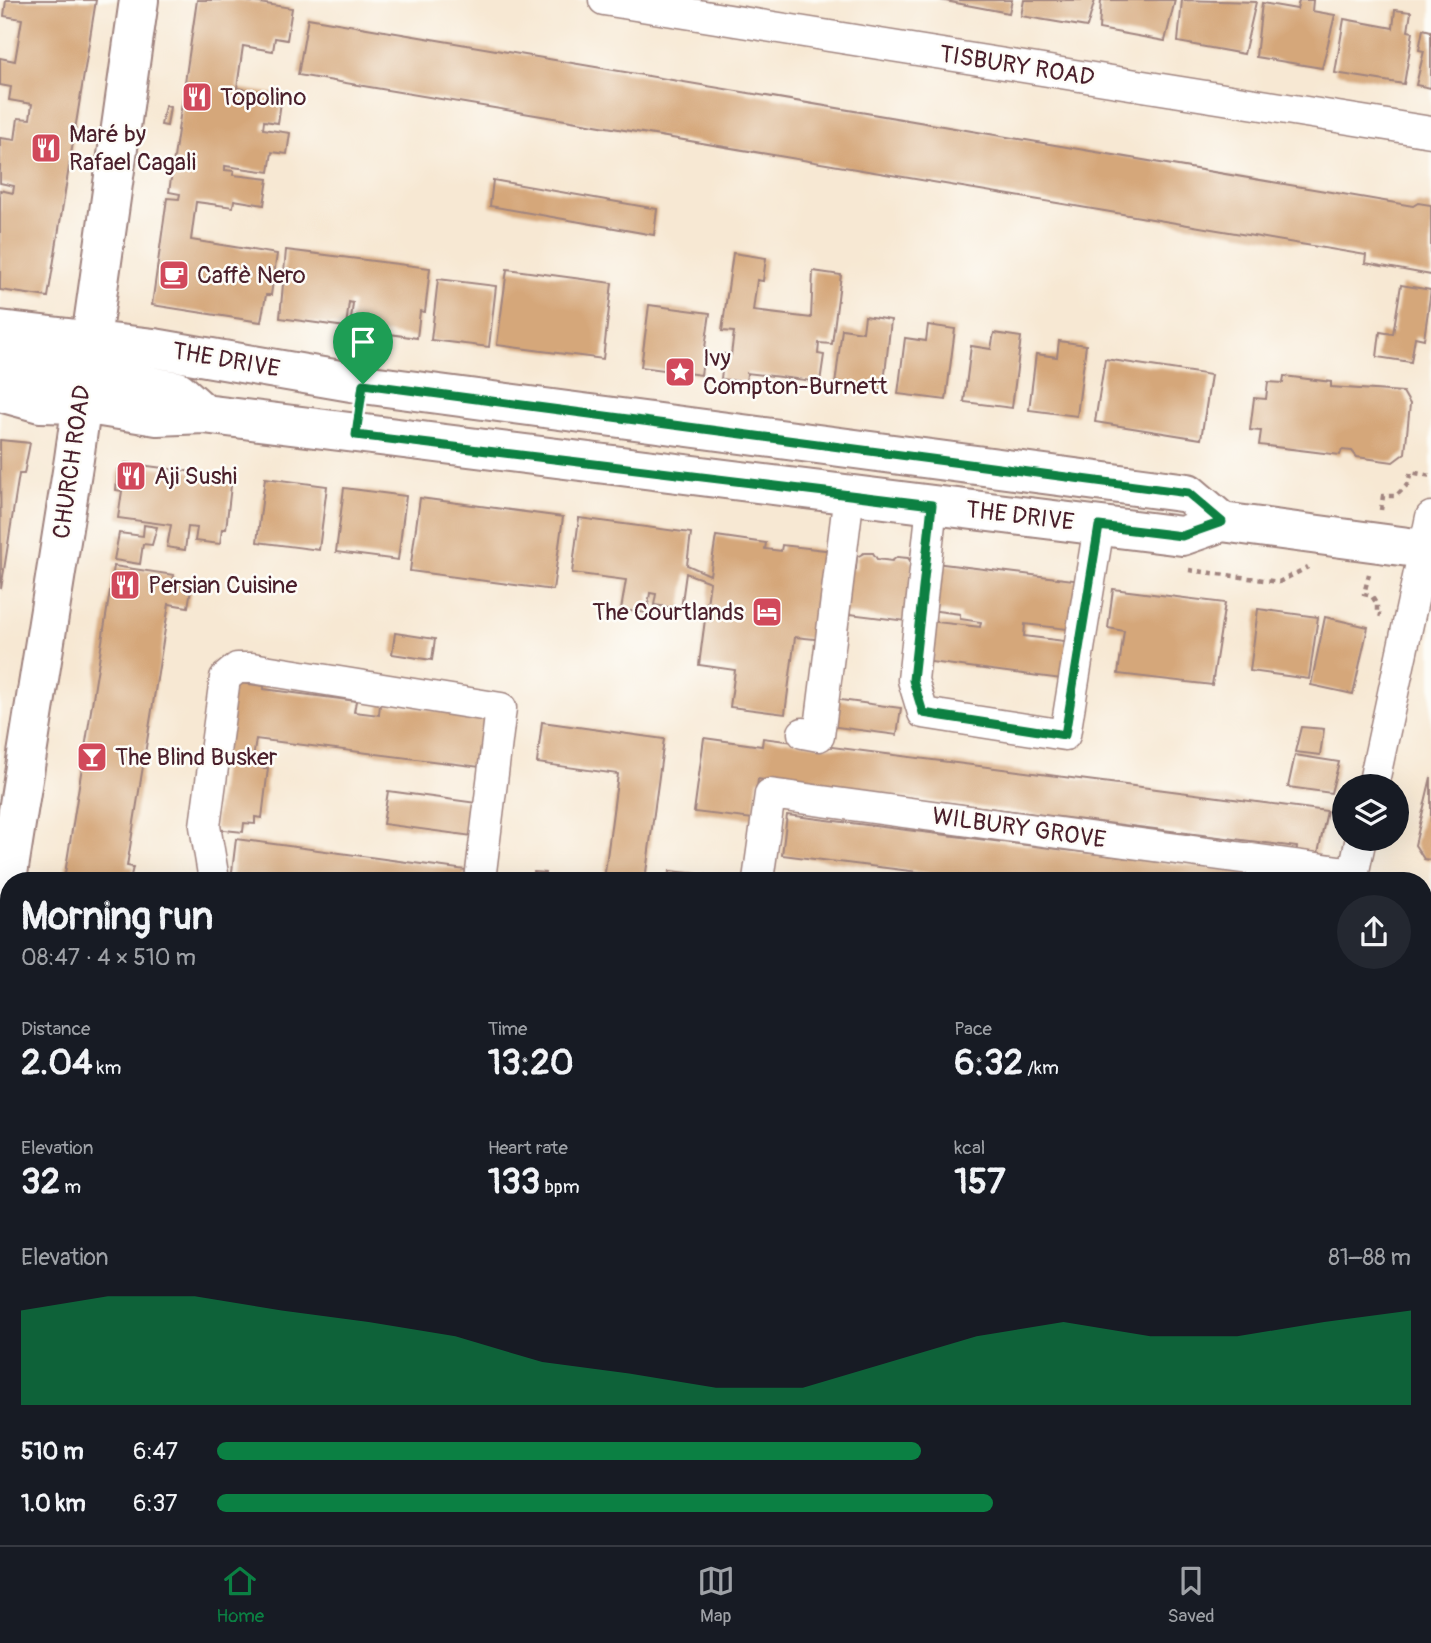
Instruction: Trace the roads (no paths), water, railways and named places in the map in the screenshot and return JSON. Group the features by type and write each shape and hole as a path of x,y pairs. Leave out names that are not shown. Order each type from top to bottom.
{"main road":[{"name":"CHURCH ROAD","path":"9,872 139,0"},
{"path":"0,330 85,373"},
{"name":"THE DRIVE","path":"85,373 154,348 363,384 1188,493 1222,522"},
{"path":"0,359 85,373"},
{"path":"0,392 40,403 85,373"},
{"name":"THE DRIVE","path":"85,373 157,416 204,414 1182,536 1222,522 1428,539"},
{"path":"356,435 363,384"}],"street":[{"name":"TISBURY ROAD","path":"604,0 1431,132"},
{"path":"803,733 819,736 849,494"},
{"path":"932,505 913,680 923,713 1065,735 1099,526"},
{"path":"1376,774 1428,539"},
{"path":"213,872 205,826 225,678 237,668 252,668 501,708 481,872"},
{"name":"WILBURY GROVE","path":"759,872 770,794 1318,872"},
{"path":"1354,872 1359,851"}],"place":[{"name":"Topolino","path":"197,97"},
{"name":"Maré by Rafael Cagali","path":"46,148"},
{"name":"Caffè Nero","path":"174,275"},
{"name":"Ivy Compton-Burnett","path":"680,372"},
{"name":"Aji Sushi","path":"131,476"},
{"name":"Persian Cuisine","path":"125,585"},
{"name":"The Courtlands","path":"767,612"},
{"name":"The Blind Busker","path":"92,757"}]}
